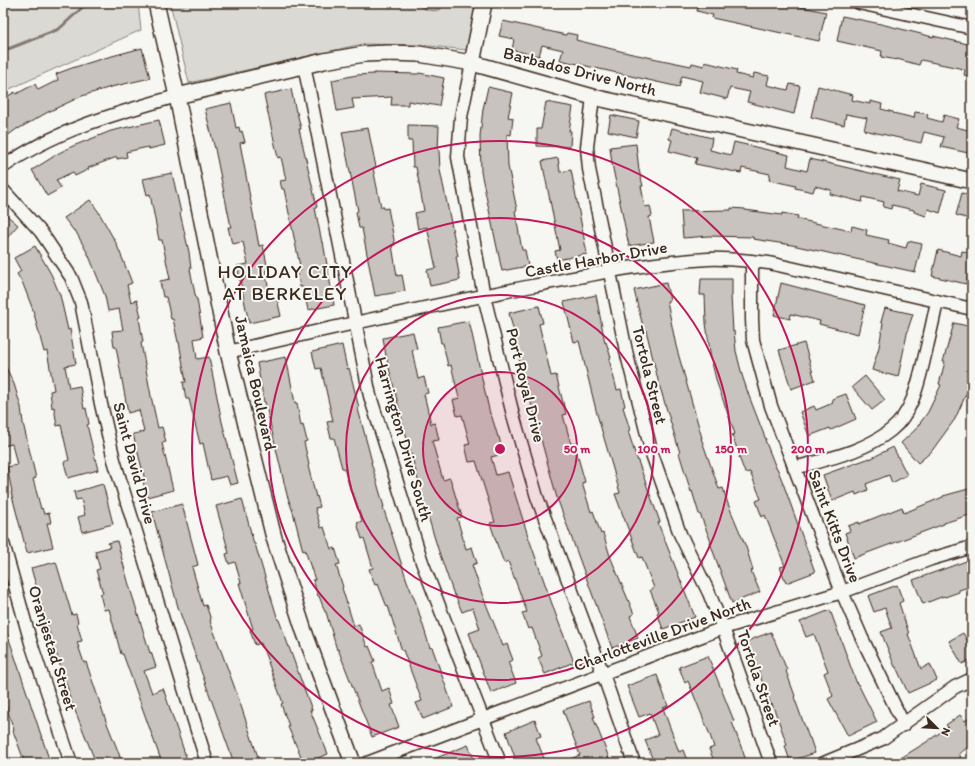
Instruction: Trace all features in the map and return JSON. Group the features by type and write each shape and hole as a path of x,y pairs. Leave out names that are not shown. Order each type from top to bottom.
{"street":[{"name":"Jamaica Boulevard","path":"156,3 177,96 228,352 274,538 304,631 353,763"},
{"name":"Port Royal Drive","path":"484,3 461,117 458,157 484,296 524,456 539,504 603,674 634,763"},
{"path":"859,3 872,4 972,28"},
{"name":"Barbados Drive North","path":"177,96 304,65 364,54 419,54 472,63 593,96 972,181"},
{"name":"Harrington Drive South","path":"304,65 370,396 422,562 500,763"},
{"path":"3,167 50,139 64,133 122,112 177,96"},
{"name":"Tortola Street","path":"593,96 587,147 589,169 626,351 652,454 680,534 709,592 723,628 771,763"},
{"name":"Saint David Drive","path":"3,190 40,232 70,277 81,302 101,404 114,460 207,763"},
{"name":"Castle Harbor Drive","path":"228,352 355,322 484,296 610,272 708,259 735,259 769,263 972,309"},
{"name":"Saint Kitts Drive","path":"752,261 753,340 771,406 842,592 861,636 904,725"},
{"path":"794,468 848,452 876,440 891,430 902,419 917,388 937,301"},
{"name":"Oranjestad Street","path":"3,543 32,643 71,763"},
{"name":"Charlotteville Drive North","path":"367,763 484,720 723,628 842,592 931,559 972,547"},
{"path":"824,763 882,739 955,688 972,679"}],"shaded area":[{"path":"3,3 138,3 141,30 3,92"},
{"path":"170,3 477,3 467,50 421,45 362,44 189,83"},
{"path":"415,3 445,3 442,7 435,11 427,10"}],"building":[{"path":"699,3 782,3 826,12 819,41 712,18 713,15 697,11"},
{"path":"842,16 972,45 972,77 964,75 965,70 959,68 921,60 919,65 897,59 881,57 882,51 837,41"},
{"path":"503,21 566,35 567,33 577,35 576,40 628,53 691,66 692,63 704,66 705,62 737,70 736,74 753,78 754,73 769,76 767,85 788,90 790,84 800,86 794,114 747,102 750,92 730,88 727,99 700,92 703,81 682,76 679,87 560,60 563,50 542,45 539,56 512,50 514,39 499,36"},
{"path":"142,48 150,78 111,87 82,96 18,128 3,139 3,99 15,92 16,94 35,84 38,90 58,80 56,74 72,68"},
{"path":"374,73 419,73 444,78 439,106 408,101 408,105 391,105 392,97 352,99 354,108 337,111 332,80"},
{"path":"818,86 853,95 852,100 870,104 870,101 882,104 881,109 914,118 915,112 928,114 927,118 942,122 944,115 959,119 956,127 972,131 972,148 969,147 968,153 941,147 944,137 924,132 921,143 864,130 867,118 846,114 844,125 811,117"},
{"path":"488,87 513,93 508,117 513,118 511,135 507,134 508,166 517,210 515,211 522,250 525,250 528,266 502,271 481,172 480,136 483,109"},
{"path":"291,89 317,207 315,208 322,243 323,242 334,305 308,310 303,287 300,287 297,271 301,271 284,189 282,189 280,181 286,180 281,157 278,158 264,95"},
{"path":"546,102 573,107 569,131 571,131 570,147 537,146 537,129 541,129"},
{"path":"231,103 236,128 239,127 240,132 242,131 245,142 240,143 259,246 263,245 268,270 265,271 271,300 277,299 281,316 249,323 237,266 248,264 243,242 232,244 228,227 231,227 205,109"},
{"path":"611,115 639,121 636,137 608,131"},
{"path":"159,120 165,145 126,152 127,157 117,159 117,157 88,168 89,169 75,176 73,172 56,180 61,188 47,196 32,170 53,156 73,146 111,131"},
{"path":"408,125 439,126 438,150 440,170 458,256 456,256 460,280 430,286 427,270 436,268 427,227 418,229 415,213 424,211 416,167 413,167 412,141 408,141"},
{"path":"368,128 376,167 373,168 381,207 384,207 384,209 388,208 395,245 392,245 397,276 402,275 405,291 375,296 362,228 359,228 356,212 358,211 342,132"},
{"path":"672,128 712,138 710,150 731,155 734,142 789,155 787,166 807,171 810,159 900,180 897,191 918,196 921,184 946,190 940,213 928,209 926,216 914,212 914,210 892,205 891,209 883,207 884,202 863,197 862,202 830,194 831,190 815,186 813,192 795,188 796,186 769,180 770,174 742,168 741,173 695,164 697,158 669,151 672,140 669,139"},
{"path":"636,144 645,207 650,206 652,216 649,217 654,242 629,246 612,164 610,147"},
{"path":"558,158 560,172 571,170 587,254 557,260 555,251 560,250 542,161"},
{"path":"172,173 189,252 190,269 197,299 203,337 194,339 197,359 209,357 222,422 238,483 230,485 227,476 211,480 203,443 200,444 189,399 186,399 183,382 186,382 179,342 173,319 171,319 166,297 163,297 160,281 170,279 162,240 159,240 150,194 147,195 143,179"},
{"path":"962,193 970,196 968,202 972,203 972,220 956,215"},
{"path":"90,200 116,243 132,283 127,285 131,302 137,300 141,317 139,318 143,342 141,343 151,396 158,428 162,427 166,442 162,443 173,490 147,497 143,481 145,480 133,434 144,432 139,410 128,413 116,347 114,347 112,331 123,330 119,309 108,311 105,296 89,256 75,230 74,231 64,218"},
{"path":"731,208 798,216 797,219 851,231 852,226 867,230 866,235 889,240 888,243 906,248 908,241 922,244 915,272 792,245 753,239 753,237 708,236 683,238 681,211 731,210"},
{"path":"3,212 18,225 3,242"},
{"path":"35,246 51,274 60,295 68,330 70,329 76,364 65,366 69,388 80,386 84,409 86,408 89,424 87,425 98,470 68,478 64,462 69,460 61,425 57,426 54,407 52,408 50,391 54,390 47,351 44,352 33,310 23,284 17,274 21,271 14,258"},
{"path":"938,250 961,256 962,251 972,253 972,276 968,275 966,284 932,276"},
{"path":"701,279 732,279 731,296 733,332 734,331 736,351 742,375 815,572 786,583 780,567 785,566 765,515 762,517 756,501 761,499 750,472 745,473 739,457 732,435 735,434 717,383 711,359 706,323 705,295 700,295"},
{"path":"666,283 670,300 667,301 676,346 701,438 719,489 723,488 746,547 753,570 751,571 760,592 732,603 710,543 711,542 699,514 692,491 691,492 659,384 646,330 644,330 634,290"},
{"path":"781,283 865,305 858,334 819,324 820,321 791,314 790,319 774,315"},
{"path":"596,295 605,343 606,342 611,358 609,359 617,390 621,389 625,406 623,407 630,430 628,431 660,522 658,523 695,617 663,629 657,613 659,612 650,590 654,588 642,557 639,558 615,494 620,493 597,414 579,341 574,342 564,302"},
{"path":"539,306 543,323 539,324 551,376 556,375 566,414 563,415 571,444 574,443 585,482 582,483 591,512 593,511 601,534 603,533 610,556 634,614 630,616 638,638 612,648 557,498 513,337 515,336 509,313"},
{"path":"885,308 913,314 908,329 898,377 872,370 879,347 883,323 881,322"},
{"path":"469,321 490,414 499,437 503,454 491,457 496,475 508,472 528,536 574,662 545,674 538,658 542,656 532,628 528,629 522,613 527,612 508,561 504,563 490,523 495,522 476,461 469,462 465,445 470,444 462,415 457,416 453,400 459,398 451,365 448,366 438,327"},
{"path":"954,323 972,327 972,355 967,375 972,376 972,382 969,392 967,392 955,419 931,452 918,463 901,443 915,430 928,412 941,385 939,384 945,362 943,362"},
{"path":"413,332 417,349 412,350 418,379 424,377 428,393 424,394 431,424 435,423 439,440 432,441 443,480 450,478 462,517 457,518 466,549 472,547 477,563 472,565 482,594 503,646 507,644 513,660 508,662 516,683 491,693 469,633 480,629 473,608 462,612 454,595 424,503 422,503 418,488 420,487 386,356 383,338"},
{"path":"804,343 815,380 791,389 779,350"},
{"path":"342,345 383,507 430,648 432,647 453,707 423,719 416,703 422,701 403,650 402,651 388,606 387,607 378,584 375,585 369,569 373,568 364,538 362,539 357,523 362,521 344,468 342,468 334,438 331,438 327,422 333,421 321,368 316,369 312,352"},
{"path":"286,357 295,403 297,403 301,426 303,425 307,441 304,442 308,466 320,507 315,508 321,528 324,527 331,549 335,548 340,564 336,565 354,626 359,624 367,647 369,646 375,661 372,662 382,691 389,688 394,704 391,705 399,727 372,737 338,649 337,650 326,612 318,596 313,580 315,580 305,550 303,551 287,495 264,402 257,363"},
{"path":"3,361 14,384 21,407 23,423 36,478 33,479 41,509 42,508 44,514 49,513 51,523 47,523 53,547 27,553 11,492 7,467 17,465 12,444 3,446"},
{"path":"865,376 885,400 872,410 852,387"},
{"path":"846,394 856,419 831,430 830,428 809,436 800,412 814,406 816,410 833,403 832,399"},
{"path":"893,447 907,475 892,483 889,475 866,484 868,490 856,495 855,492 832,501 823,475 870,459"},
{"path":"103,484 113,524 82,532 78,517 85,515 81,499 76,500 74,492"},
{"path":"972,488 972,514 944,523 854,558 845,533 850,531 848,526 859,522 859,524 902,507 904,513 943,496"},
{"path":"242,499 254,544 278,620 312,710 310,710 328,754 305,763 288,727 289,726 281,704 283,703 261,643 255,645 250,630 253,629 239,583 241,583 235,562 229,564 226,554 229,553 216,506"},
{"path":"182,504 198,565 192,567 203,606 206,605 211,620 210,621 237,694 260,763 234,763 178,607 152,512"},
{"path":"117,541 150,653 151,652 156,667 144,671 152,693 163,688 188,763 162,763 123,654 121,654 109,609 104,610 100,594 103,593 96,570 100,569 95,551 110,547 108,543"},
{"path":"972,559 972,586 923,604 913,580"},
{"path":"56,562 72,615 76,614 82,641 77,642 84,663 86,662 122,763 96,763 68,693 69,692 51,638 31,568"},
{"path":"897,585 903,601 899,603 908,634 921,669 930,664 937,680 908,693 895,667 881,632 892,628 885,608 874,612 868,596"},
{"path":"830,610 857,684 877,722 848,736 828,699 833,696 824,673 828,671 814,634 806,637 800,622"},
{"path":"3,627 5,627 49,759 38,763 25,763 13,731 14,730 3,697"},
{"path":"771,632 787,670 786,671 795,696 794,697 815,753 790,761 785,746 787,745 779,722 747,641"},
{"path":"963,633 972,648 972,659 962,664 949,641"},
{"path":"708,656 734,721 732,722 747,763 715,763 709,749 714,747 710,735 688,681 685,683 679,667"},
{"path":"657,675 668,706 663,708 679,752 683,750 688,763 654,763 645,740 658,735 650,713 639,717 627,686"},
{"path":"589,701 595,717 593,717 611,763 561,763 580,755 563,710"},
{"path":"960,715 965,721 972,716 972,744 959,754 961,757 952,763 893,763 948,727 946,725"},
{"path":"535,720 541,736 536,738 545,761 540,763 517,763 506,732"},
{"path":"468,745 475,761 470,763 424,763"}],"waterway":[{"path":"3,51 59,29 89,3"}],"district":[{"name":"HOLIDAY CITY AT BERKELEY","path":"285,282"}]}
